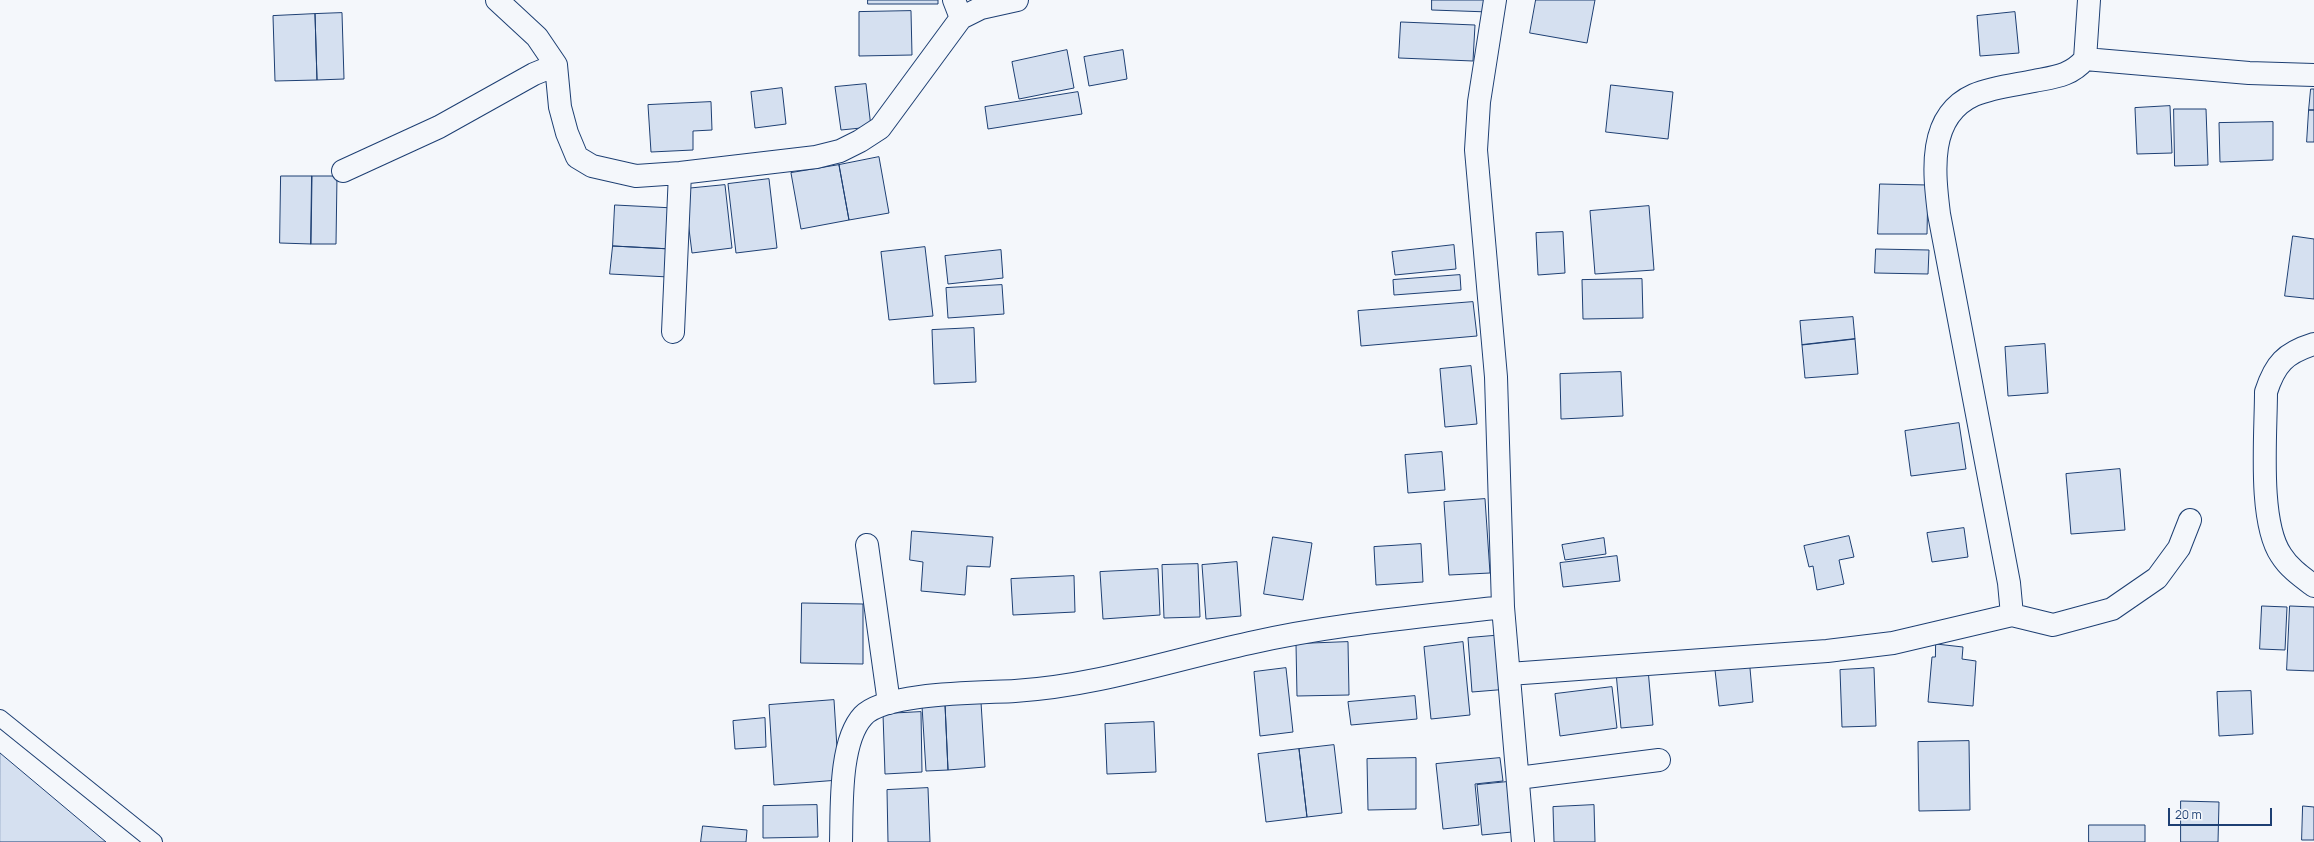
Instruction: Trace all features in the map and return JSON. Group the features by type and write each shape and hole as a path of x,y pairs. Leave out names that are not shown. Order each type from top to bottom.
{"street":[{"path":"497,0 537,37 556,66 562,114 567,133 577,157 592,166 621,174 636,176 680,173 816,156 840,151 860,141 880,128 957,9 981,8 1017,0"},
{"path":"1495,0 1479,102 1476,150 1496,377 1503,607 1523,842"},
{"path":"2012,615 2009,583 1939,214 1935,177 1935,148 1947,120 1963,102 1991,89 2062,76 2076,69 2085,59 2089,0"},
{"path":"2085,59 2249,73 2314,75"},
{"path":"343,171 439,127 534,74 556,66"},
{"path":"673,332 680,173"},
{"path":"2314,344 2291,353 2284,359 2271,377 2266,392 2266,492 2270,530 2281,555 2290,567 2314,586"},
{"path":"1509,674 1828,651 1894,643 2012,615 2053,625 2112,609 2157,578 2179,548 2190,520"},
{"path":"867,545 890,703"},
{"path":"841,842 847,755 854,730 863,715 877,706 902,699 1024,690 1093,682 1251,642 1305,632 1503,607"},
{"path":"1518,778 1659,760"}],"lane":[{"path":"0,718 154,842"}],"building":[{"path":"868,0 938,0 938,4 868,4"},
{"path":"1432,0 1490,0 1489,12 1432,10"},
{"path":"1536,0 1595,0 1587,43 1530,33"},
{"path":"911,11 912,55 859,56 859,12"},
{"path":"2015,12 2019,53 1980,56 1977,16"},
{"path":"342,13 344,79 317,80 315,14"},
{"path":"315,14 317,80 275,81 273,16"},
{"path":"1401,22 1475,25 1473,61 1399,58"},
{"path":"1067,50 1074,88 1019,99 1012,62"},
{"path":"1123,50 1127,79 1089,86 1084,57"},
{"path":"866,84 871,127 841,130 835,87"},
{"path":"1611,85 1673,92 1668,139 1606,132"},
{"path":"782,88 786,124 755,128 751,92"},
{"path":"2311,89 2314,89 2314,110 2309,110"},
{"path":"1078,92 1082,114 988,129 985,107"},
{"path":"711,102 712,130 693,131 693,150 651,152 648,105"},
{"path":"2170,106 2172,153 2137,154 2135,108"},
{"path":"2174,109 2206,109 2208,165 2175,166"},
{"path":"2309,110 2314,110 2314,142 2307,142"},
{"path":"2273,122 2273,160 2220,162 2219,123"},
{"path":"879,157 889,213 849,220 839,165"},
{"path":"839,165 849,220 801,229 791,173"},
{"path":"281,176 312,176 311,244 280,243"},
{"path":"312,176 337,176 336,244 311,244"},
{"path":"769,179 777,248 736,253 728,184"},
{"path":"1880,184 1928,185 1927,234 1878,234"},
{"path":"725,185 732,248 692,253 684,189"},
{"path":"615,205 674,208 671,249 613,246"},
{"path":"1649,206 1654,270 1595,274 1590,211"},
{"path":"1563,232 1565,273 1538,275 1536,233"},
{"path":"2293,236 2314,239 2314,299 2285,296"},
{"path":"1454,245 1456,269 1395,275 1392,252"},
{"path":"613,246 671,249 669,277 610,274"},
{"path":"925,247 933,316 889,320 881,252"},
{"path":"1876,249 1929,250 1928,274 1875,273"},
{"path":"1001,250 1003,278 948,284 945,256"},
{"path":"1460,275 1461,290 1394,295 1393,280"},
{"path":"1642,279 1643,318 1583,319 1582,280"},
{"path":"1002,285 1004,314 948,318 946,288"},
{"path":"1473,302 1477,336 1361,346 1358,311"},
{"path":"1853,317 1855,339 1802,345 1800,321"},
{"path":"974,328 976,382 934,384 932,330"},
{"path":"1855,339 1858,374 1805,378 1802,345"},
{"path":"2045,344 2048,393 2008,396 2005,347"},
{"path":"1471,366 1477,424 1445,427 1440,369"},
{"path":"1621,372 1623,416 1561,419 1560,374"},
{"path":"1959,423 1966,469 1911,476 1905,431"},
{"path":"1442,452 1445,490 1408,493 1405,455"},
{"path":"2120,469 2125,530 2071,534 2066,474"},
{"path":"1485,499 1490,573 1449,575 1444,502"},
{"path":"1964,528 1968,557 1932,562 1927,533"},
{"path":"912,531 993,537 990,567 967,566 965,595 921,591 923,562 910,560"},
{"path":"1849,536 1854,557 1839,560 1844,584 1817,590 1813,566 1809,567 1804,546"},
{"path":"1273,537 1312,543 1303,600 1264,594"},
{"path":"1604,538 1606,554 1565,560 1562,545"},
{"path":"1421,544 1423,582 1376,585 1374,547"},
{"path":"1617,556 1620,581 1563,587 1560,563"},
{"path":"1237,562 1241,616 1206,619 1202,565"},
{"path":"1198,564 1200,617 1164,618 1162,565"},
{"path":"1158,569 1160,615 1103,619 1100,572"},
{"path":"1074,576 1075,612 1013,615 1011,579"},
{"path":"802,603 863,604 863,664 801,663"},
{"path":"2262,606 2287,607 2285,650 2260,649"},
{"path":"2290,606 2314,607 2314,671 2287,670"},
{"path":"1504,635 1509,689 1472,692 1468,638"},
{"path":"1348,642 1349,695 1297,696 1296,644"},
{"path":"1463,642 1470,715 1431,719 1424,647"},
{"path":"1936,644 1963,647 1962,659 1976,661 1973,706 1928,702 1932,657 1935,657"},
{"path":"1749,657 1753,702 1719,706 1714,661"},
{"path":"1286,668 1293,732 1260,736 1254,672"},
{"path":"1874,668 1876,726 1842,727 1840,670"},
{"path":"1648,669 1653,725 1621,728 1616,672"},
{"path":"1612,687 1617,728 1560,736 1555,694"},
{"path":"2251,691 2253,734 2219,736 2217,692"},
{"path":"1415,696 1417,719 1351,725 1348,702"},
{"path":"834,700 839,780 774,785 769,705"},
{"path":"981,702 985,767 948,770 945,704"},
{"path":"945,704 948,770 926,771 922,706"},
{"path":"921,712 922,772 885,774 883,714"},
{"path":"765,718 766,747 735,749 733,721"},
{"path":"1154,722 1156,772 1107,774 1105,724"},
{"path":"1969,741 1970,810 1919,811 1918,742"},
{"path":"1334,745 1342,813 1307,817 1299,749"},
{"path":"1299,749 1307,817 1266,822 1258,754"},
{"path":"0,753 106,842 0,842"},
{"path":"1416,758 1416,809 1368,810 1367,759"},
{"path":"1500,758 1503,781 1475,784 1479,825 1443,829 1436,764"},
{"path":"1507,782 1512,832 1482,835 1477,785"},
{"path":"928,788 930,842 888,842 887,790"},
{"path":"2181,801 2219,802 2218,842 2181,842"},
{"path":"817,805 818,837 763,838 763,806"},
{"path":"1594,805 1595,842 1554,842 1553,807"},
{"path":"2303,806 2314,807 2314,840 2302,840"},
{"path":"2089,825 2145,825 2145,842 2089,842"},
{"path":"703,826 747,830 746,842 701,842"}]}
